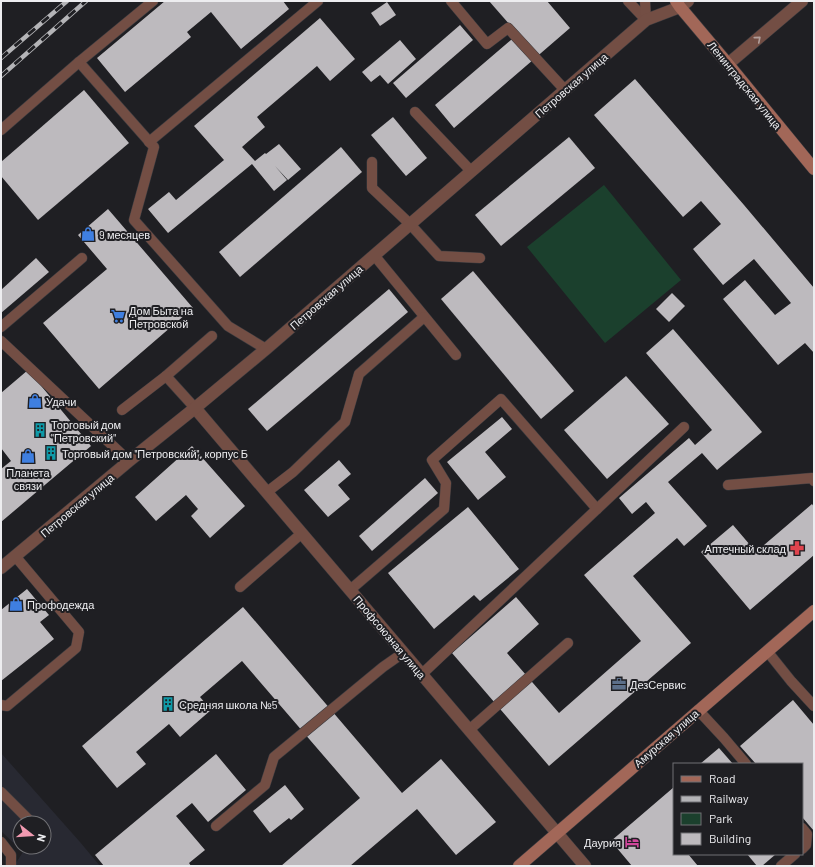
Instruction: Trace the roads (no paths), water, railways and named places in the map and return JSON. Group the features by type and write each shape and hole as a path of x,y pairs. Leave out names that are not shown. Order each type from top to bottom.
{"main road":[{"name":"Ленинградская улица","path":"681,3 728,64 814,169"},
{"name":"Амурская улица","path":"519,866 814,611"}],"street":[{"path":"728,64 802,1"},
{"name":"Петровская улица","path":"1,568 266,349 646,20 681,3"},
{"name":"Профсоюзная улица","path":"195,408 585,866"}],"lane":[{"path":"1,130 79,62 153,1"},
{"path":"149,142 318,1"},
{"path":"451,1 487,44 508,28 565,90"},
{"path":"628,1 646,20"},
{"path":"645,1 646,20"},
{"path":"79,62 154,147 134,220 228,326 266,349"},
{"path":"415,112 471,171"},
{"path":"372,162 372,188 410,224 439,256 480,258"},
{"path":"374,255 456,355"},
{"path":"1,326 82,258"},
{"path":"267,492 293,472 345,422 359,374 424,317"},
{"path":"122,410 166,376 212,336"},
{"path":"1,341 129,461"},
{"path":"166,376 195,408"},
{"path":"350,590 444,509 446,483 432,460 501,399 597,509"},
{"path":"422,674 684,427"},
{"path":"728,485 812,478 814,481"},
{"path":"240,587 302,533"},
{"path":"1,705 7,706 76,648 79,632 15,556"},
{"path":"469,730 568,643"},
{"path":"767,651 814,706"},
{"path":"216,826 265,785 274,757 383,667 404,653"},
{"path":"698,710 745,763"},
{"path":"1,792 23,815"},
{"path":"803,829 807,834 806,846 803,848"},
{"path":"1,842 11,855 11,866"},
{"path":"781,866 795,855"}],"railway":[{"path":"1,58 67,1"},
{"path":"1,76 86,1"}],"place":[{"name":"9 месяцев","path":"88,234"},
{"name":"Дом Быта на Петровской","path":"118,316"},
{"name":"Удачи","path":"35,401"},
{"name":"Торговый дом \"Петровский\"","path":"40,430"},
{"name":"Торговый дом \"Петровский\", корпус Б","path":"51,453"},
{"name":"Планета связи","path":"28,456"},
{"name":"Аптечный склад","path":"797,548"},
{"name":"Профодежда","path":"16,604"},
{"name":"ДезСервис","path":"619,684"},
{"name":"Средняя школа №5","path":"168,704"},
{"name":"Даурия","path":"632,842"}]}
